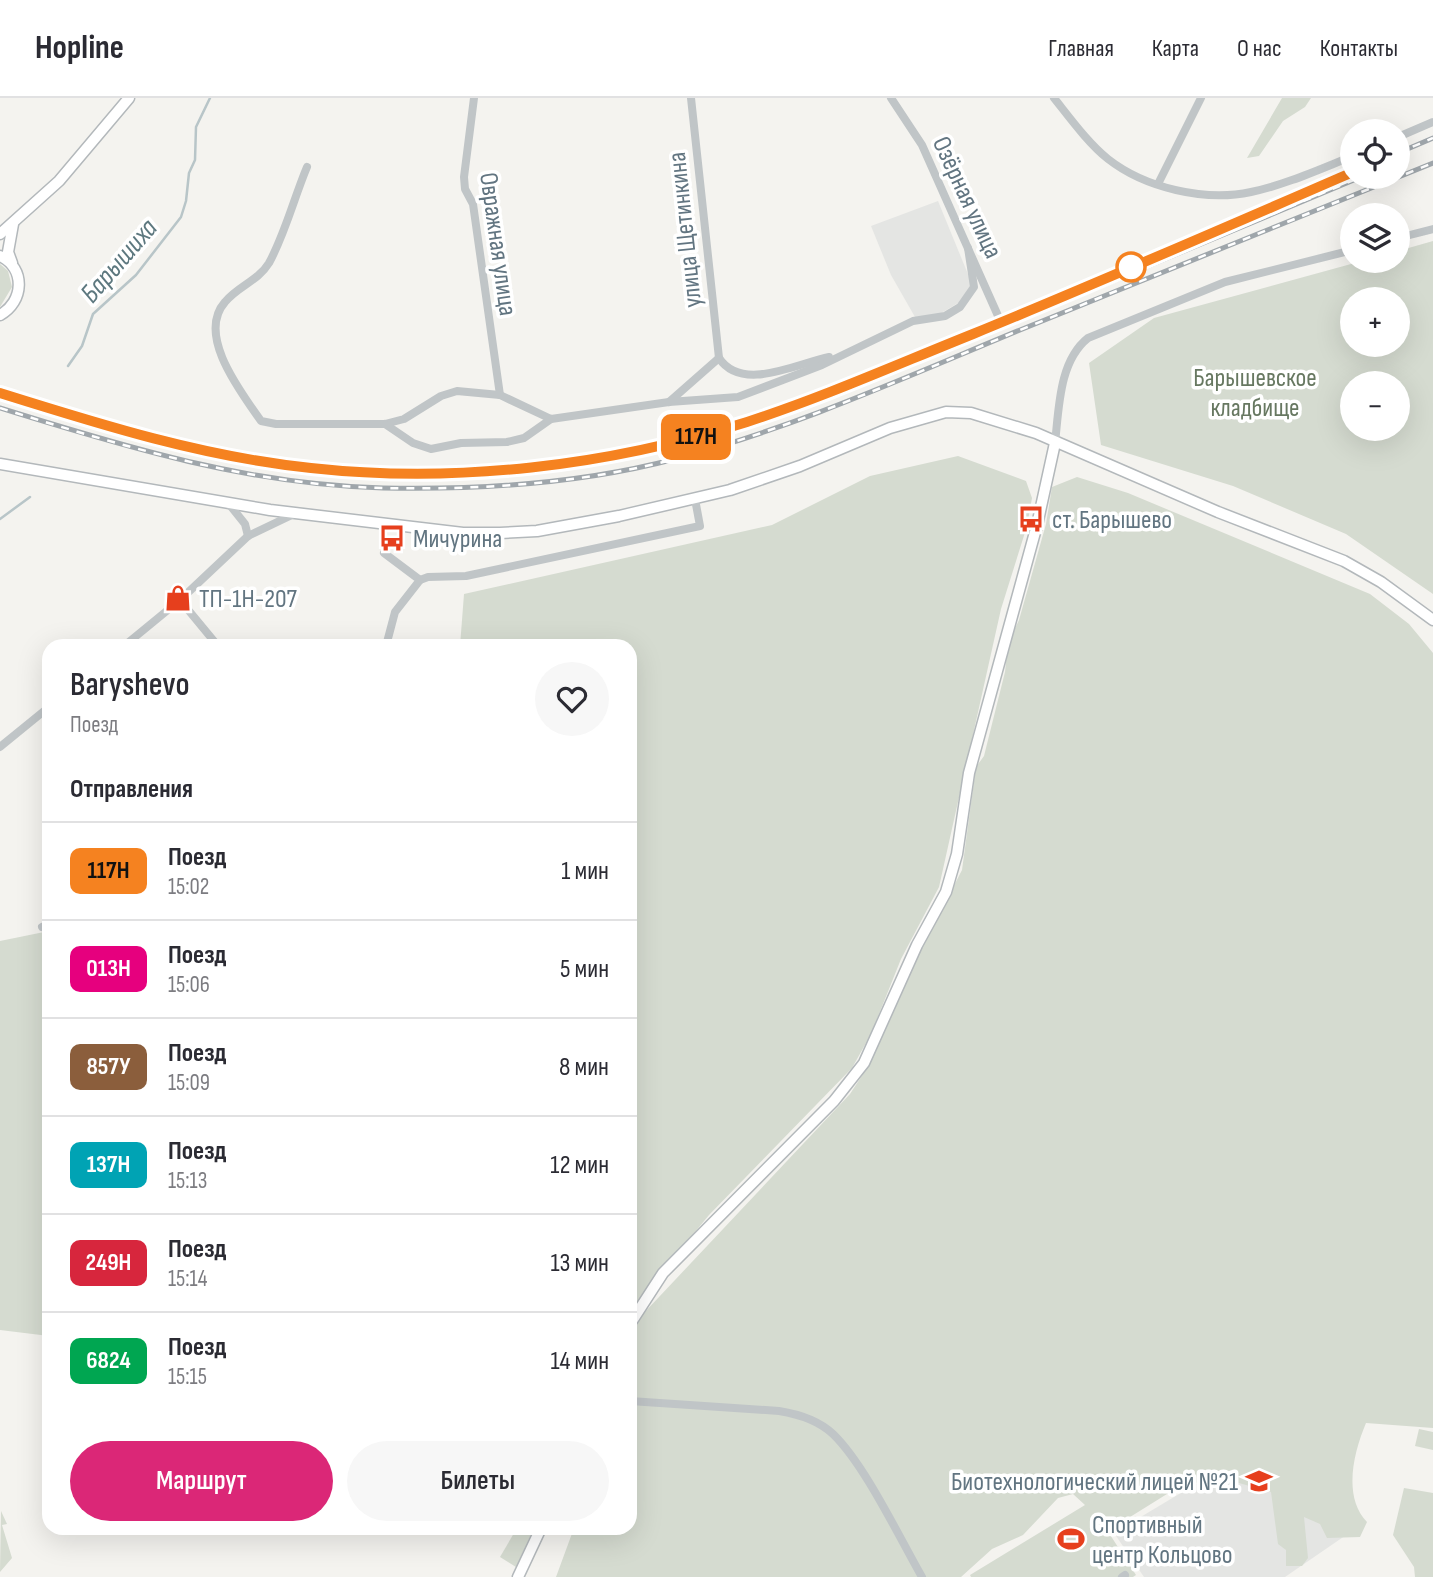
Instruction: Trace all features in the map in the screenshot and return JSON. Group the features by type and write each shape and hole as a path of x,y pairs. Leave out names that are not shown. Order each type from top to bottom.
{"main road":[{"path":"0,234 60,181 129,98"},
{"path":"0,315 17,298 19,277 8,252 15,221"},
{"path":"0,256 14,267"},
{"path":"3,463 229,504 296,513 463,533 537,531 695,499 800,466 890,428 946,412 993,418 1344,561 1381,582 1433,620"},
{"path":"637,1313 663,1273 834,1101 864,1063 917,945 946,892 954,867 969,773 1037,525 1055,443"},
{"path":"519,1577 538,1535"}],"street":[{"name":"Овражная улица","path":"474,98 465,189 473,204 500,395"},
{"name":"улица Щетинкина","path":"691,98 719,358"},
{"name":"Озёрная улица","path":"891,98 922,145 999,318"},
{"path":"1054,98 1107,158 1158,184 1198,194 1251,192 1340,161"},
{"path":"1158,184 1201,98"},
{"path":"1410,132 1433,122"},
{"path":"306,167 270,261 259,276 224,303 216,314 215,337 221,356 261,421 293,425 385,424 404,419 441,397 457,391 500,395 551,419"},
{"path":"1410,235 1433,229"},
{"path":"385,424 414,443 431,449 479,441 516,440 551,419 669,402 738,397 840,355 913,321 945,316 960,307 974,287 967,258 968,248"},
{"path":"1055,443 1068,361 1088,338 1225,282 1340,253"},
{"path":"669,402 719,358 725,366 733,369 771,374 840,355"},
{"path":"388,639 395,612 420,580 428,577 466,576 700,527 695,499"},
{"path":"229,504 245,524 248,536"},
{"path":"133,639 180,600 248,536 296,513"},
{"path":"384,553 420,580"},
{"path":"180,600 212,639"},
{"path":"0,747 42,713"},
{"path":"637,1401 779,1411 798,1414 815,1422 832,1434 847,1453 922,1577"}],"shaded area":[{"path":"938,201 972,284 958,303 938,315 915,317 891,275 871,226"},
{"name":"Биотехнологический лицей №21","path":"1284,1431 1352,1531 1285,1577 1144,1577 1114,1533"}],"green space":[{"path":"1282,98 1311,98 1305,107 1283,121 1259,156 1247,158"},
{"name":"Барышевское кладбище","path":"1433,241 1433,594 1346,534 1233,486 1101,445 1089,363 1154,318 1340,267 1340,273 1410,273 1410,248"},
{"path":"0,264 8,271 12,287 0,307"},
{"path":"958,456 1026,481 1032,498 1027,526 1001,609 939,887 901,959 871,1034 852,1068 709,1215 637,1302 637,639 461,639 464,594 772,525 870,476"},
{"path":"1077,477 1128,493 1370,594 1409,624 1433,653 1433,1428 1366,1423 1354,1461 1353,1488 1355,1500 1367,1522 1360,1537 1327,1538 1320,1524 1304,1517 1308,1558 1302,1566 1286,1566 1286,1550 1278,1544 1271,1492 1214,1476 1167,1494 1114,1527 1096,1513 1136,1575 1133,1577 971,1577 970,1575 1085,1505 1073,1494 1058,1498 1023,1535 992,1549 961,1577 556,1577 571,1535 637,1535 637,1325 643,1314 850,1094 869,1065 915,962 962,870 976,767 984,756 1005,672 1008,643 1019,620 1046,524 1052,487"},
{"path":"42,932 42,1335 0,1330 0,941"},
{"path":"1419,1429 1433,1432 1433,1450 1415,1446"},
{"path":"1404,1488 1433,1493 1433,1577 1415,1577 1414,1567 1393,1535"},
{"path":"1,1511 7,1524 2,1525 12,1558 0,1572"},
{"path":"513,1535 531,1535 516,1567 500,1557"}],"waterway":[{"name":"Барышиха","path":"68,366 82,346 93,314 136,275 181,217 189,173 195,160 196,127 210,98"},
{"name":"Барышиха","path":"0,519 30,497"}],"railway":[{"path":"1410,148 1433,138"},
{"path":"0,408 94,437 188,461 236,472 333,485 456,488 530,484 639,468 719,446 806,417 1433,163"},
{"path":"1067,300 1340,186"},
{"path":"908,360 1076,291"},
{"path":"141,440 211,456 354,474 496,474 638,454 708,438 788,412 918,361"},
{"path":"0,393 151,438"}],"train":[{"name":"117Н","path":"0,393 172,444 312,468 424,473 513,469 606,457 709,433 819,396 1005,321 1340,178"}],"place":[{"name":"ст. Барышево","path":"1031,519"},
{"name":"Мичурина","path":"392,538"},
{"name":"ТП-1Н-207","path":"178,598"},
{"name":"Биотехнологический лицей №21","path":"1259,1481"},
{"name":"Спортивный центр Кольцово","path":"1071,1539"}]}
